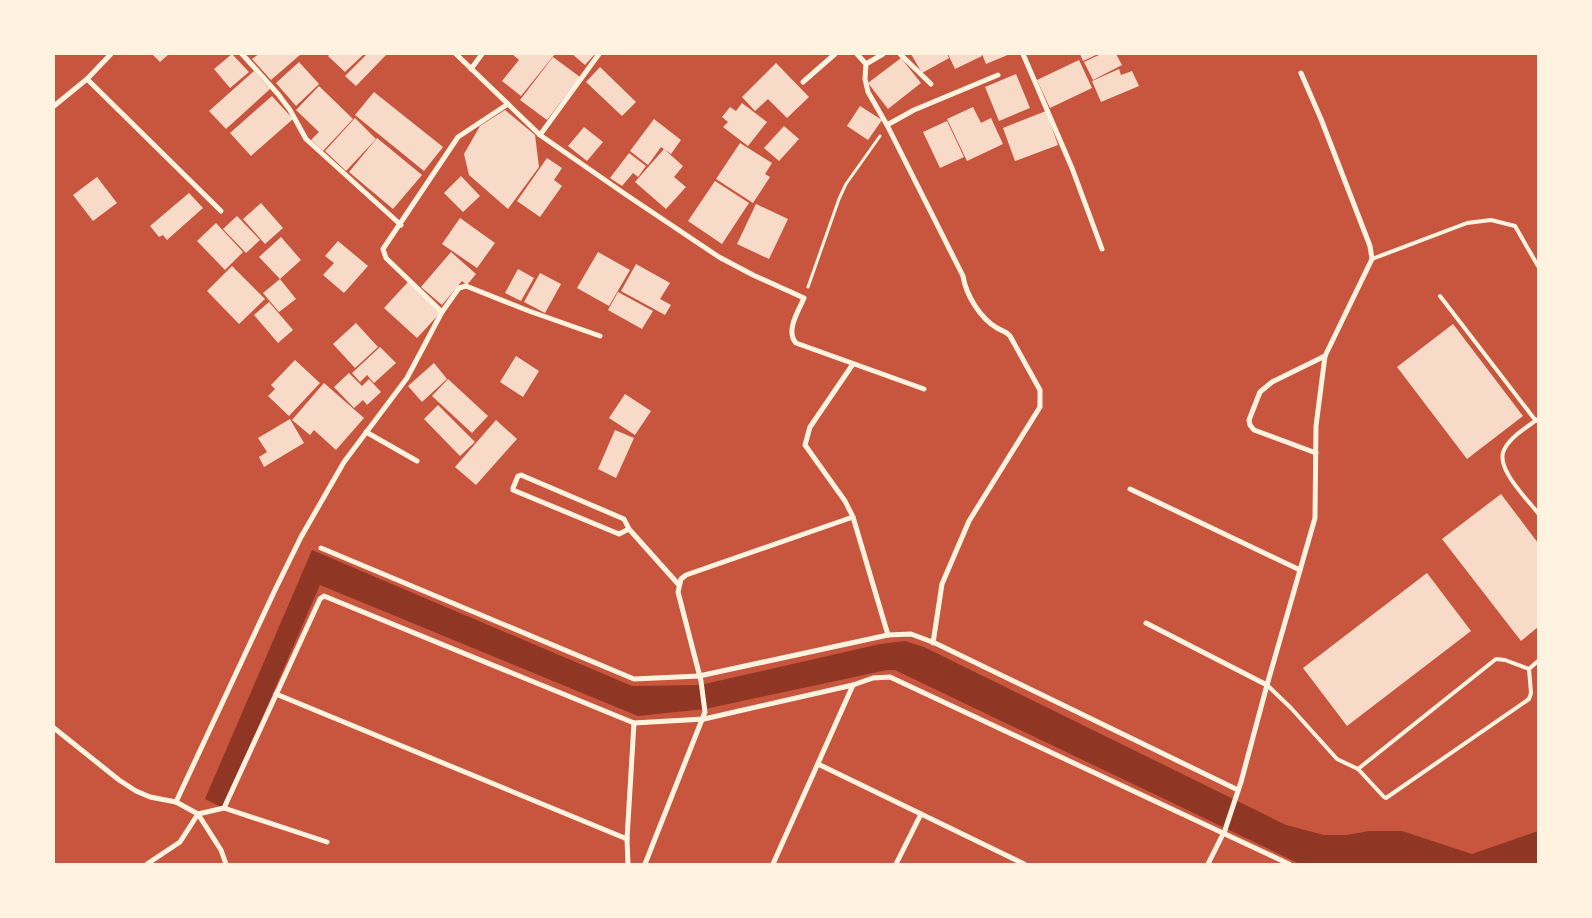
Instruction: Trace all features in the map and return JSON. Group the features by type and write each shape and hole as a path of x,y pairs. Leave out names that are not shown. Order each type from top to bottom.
{"street":[{"path":"54,106 87,79 111,54"},
{"path":"242,54 278,94 290,110 306,139 401,225"},
{"path":"456,54 540,135 656,216 719,257 804,298 794,320 792,331 793,340 796,343 924,389"},
{"path":"471,69 482,54"},
{"path":"540,135 599,54"},
{"path":"803,82 835,54"},
{"path":"857,54 866,64 865,79 868,92 887,125 963,276 965,288 971,300 987,320 998,329 1007,332 1040,390 1040,407 969,521 953,556 942,584 933,643"},
{"path":"866,64 883,54"},
{"path":"900,54 931,84"},
{"path":"1023,54 1072,168 1102,250"},
{"path":"1208,864 1224,832 1238,790 1315,518 1316,426 1325,356 1372,259 1370,246 1321,119 1301,73"},
{"path":"887,125 914,110 998,76"},
{"path":"87,79 221,211"},
{"path":"442,312 386,258 383,249 386,242 401,225 458,137 508,104"},
{"path":"176,802 301,537 344,462 407,378 442,312 459,288 466,286 600,336"},
{"path":"1316,453 1254,430 1249,420 1260,392 1272,382 1325,356"},
{"path":"853,364 810,427 805,445 845,501 853,518 888,635"},
{"path":"366,432 417,461"},
{"path":"629,529 619,534 513,488 518,476 521,475 624,519 629,529 679,584"},
{"path":"1130,489 1300,570"},
{"path":"645,864 706,712 700,678 678,592 681,579 853,518"},
{"path":"321,548 634,679 700,678 888,635 911,634 1238,790"},
{"path":"224,808 320,599 324,596 634,723 704,719 853,685 873,678 890,677 1290,864"},
{"path":"1146,623 1267,684"},
{"path":"773,864 853,685"},
{"path":"276,694 628,839"},
{"path":"628,864 634,723"},
{"path":"54,728 119,780 136,791 150,797 176,802 198,814 221,850 226,864"},
{"path":"818,764 1024,864"},
{"path":"147,864 180,842 198,814 224,808 327,842"},
{"path":"896,864 921,814"}],"lane":[{"path":"1372,259 1467,223 1491,220 1514,226 1538,266"},
{"path":"1440,296 1537,420 1504,449 1501,458 1509,477 1538,513"},
{"path":"1358,769 1496,659 1505,660 1529,669"},
{"path":"1267,684 1292,708 1337,759 1358,769 1384,797 1389,797 1529,699 1531,693 1529,669 1538,660"}],"path":[{"path":"804,298 839,198 846,184 887,125"}],"shaded area":[{"path":"312,550 632,686 700,685 880,644 905,641 924,647 1286,825 1324,835 1347,835 1369,831 1402,831 1472,854 1538,831 1538,864 1300,864 895,670 887,670 705,709 638,716 320,585 223,808 205,799"}],"building":[{"path":"152,54 169,54 160,62"},
{"path":"232,54 249,72 230,88 214,69"},
{"path":"259,54 301,54 271,80 252,59"},
{"path":"330,54 364,54 345,72 328,56"},
{"path":"367,54 387,54 356,86 345,76"},
{"path":"512,54 555,54 521,96 502,81 519,60"},
{"path":"572,54 595,54 585,65"},
{"path":"911,54 947,54 949,58 922,73"},
{"path":"948,54 981,54 982,56 955,69"},
{"path":"982,54 1010,54 986,64"},
{"path":"1080,54 1098,54 1083,61"},
{"path":"1101,54 1116,54 1122,65 1093,80 1084,62"},
{"path":"553,57 580,77 547,120 520,100"},
{"path":"901,58 921,83 888,109 868,83"},
{"path":"1079,60 1092,88 1050,108 1037,80"},
{"path":"299,62 319,84 296,106 276,83"},
{"path":"776,63 809,97 787,118 768,99 755,111 742,97"},
{"path":"600,67 636,102 622,116 586,82"},
{"path":"1119,69 1121,75 1132,71 1139,86 1101,102 1092,81"},
{"path":"254,71 270,89 226,129 209,111"},
{"path":"1016,74 1030,108 999,121 985,87"},
{"path":"319,86 353,119 323,151 311,140 319,132 296,110"},
{"path":"374,92 443,147 424,171 355,115"},
{"path":"272,96 293,119 251,156 230,133"},
{"path":"742,103 767,122 748,146 723,127 728,122 722,117 730,107 736,111"},
{"path":"860,106 882,120 868,140 847,126"},
{"path":"973,107 981,123 991,118 1003,144 967,161 947,119"},
{"path":"505,110 535,135 539,167 508,209 469,175 464,154 480,126"},
{"path":"1046,111 1058,145 1015,161 1003,128"},
{"path":"355,118 376,139 346,171 325,151"},
{"path":"654,119 681,140 671,154 661,147 648,165 630,151"},
{"path":"947,121 964,157 940,168 923,132"},
{"path":"784,126 799,139 779,161 764,148"},
{"path":"584,127 603,142 587,161 568,146"},
{"path":"377,138 422,175 393,209 349,172"},
{"path":"740,143 772,163 765,174 770,177 753,203 716,179"},
{"path":"664,149 683,166 674,177 686,187 666,209 635,182"},
{"path":"629,153 646,166 638,177 633,173 622,186 610,178"},
{"path":"547,158 562,168 554,180 562,186 540,217 517,201"},
{"path":"461,176 480,196 463,212 444,193"},
{"path":"97,177 117,203 93,221 73,195"},
{"path":"715,181 749,203 722,244 688,221"},
{"path":"189,193 203,208 167,240 163,235 159,237 150,226"},
{"path":"261,203 283,228 265,244 243,219"},
{"path":"756,204 788,219 769,259 737,244"},
{"path":"237,216 260,240 246,253 223,229"},
{"path":"460,218 495,243 477,268 442,244"},
{"path":"216,223 243,252 225,270 197,241"},
{"path":"281,237 301,260 280,279 259,257"},
{"path":"338,241 368,266 344,293 323,275 334,263 325,256"},
{"path":"451,252 476,274 467,285 462,281 442,305 421,287"},
{"path":"598,252 630,270 609,306 577,288"},
{"path":"636,264 670,283 660,299 671,305 665,315 621,291"},
{"path":"232,266 265,299 239,324 207,291"},
{"path":"518,269 534,278 521,301 505,293"},
{"path":"540,273 561,284 545,313 524,302"},
{"path":"280,279 296,299 279,312 263,293"},
{"path":"408,282 441,312 417,338 384,308"},
{"path":"618,292 653,311 642,329 608,310"},
{"path":"269,302 293,330 278,343 254,315"},
{"path":"356,323 378,347 355,368 333,344"},
{"path":"1453,324 1523,416 1467,459 1397,367"},
{"path":"380,347 396,363 374,383 367,375 360,382 352,373"},
{"path":"516,356 539,371 523,397 500,382"},
{"path":"295,360 320,383 289,416 268,396 275,389 271,385"},
{"path":"434,363 447,379 422,402 408,386"},
{"path":"349,373 362,386 369,379 381,392 367,405 363,400 354,408 334,387"},
{"path":"448,379 488,416 472,433 432,396"},
{"path":"324,383 364,418 336,450 314,430 310,435 292,420"},
{"path":"625,394 651,411 635,435 609,418"},
{"path":"438,405 475,442 460,456 424,419"},
{"path":"290,419 304,443 264,467 259,457 267,452 258,438"},
{"path":"496,420 517,439 476,485 455,467"},
{"path":"615,430 634,438 616,478 598,469"},
{"path":"1501,494 1538,543 1538,627 1521,641 1442,539"},
{"path":"1427,573 1471,631 1347,726 1303,668"}]}
